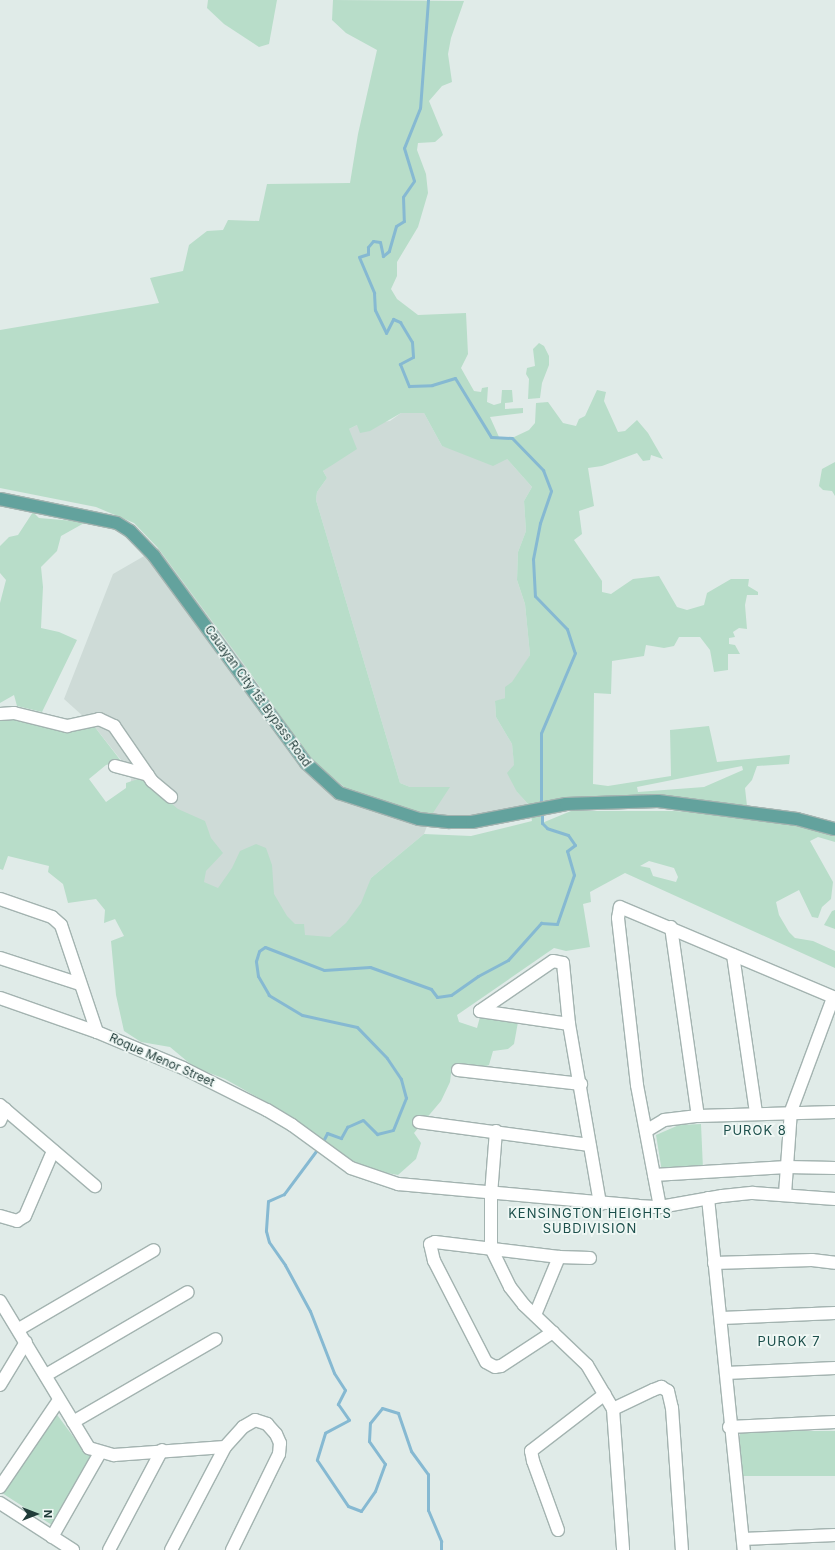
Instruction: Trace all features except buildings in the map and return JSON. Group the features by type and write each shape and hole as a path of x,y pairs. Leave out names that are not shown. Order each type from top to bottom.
{"main road":[{"name":"Cauayan City 1st Bypass Road","path":"0,499 111,521 130,531 160,564 306,763 339,793 419,819 472,822 580,803 658,801 789,818 835,829"}],"street":[{"path":"0,714 14,713 67,726 99,719 114,726 152,781 171,797"},
{"path":"115,766 148,775"},
{"path":"0,899 59,922 66,933 80,984 97,1032"},
{"path":"660,1207 637,1085 618,911 623,907 834,998 791,1111 785,1194"},
{"path":"671,927 698,1116"},
{"path":"733,955 756,1113"},
{"path":"0,958 80,984"},
{"path":"569,1024 480,1011 556,960 563,963 569,1024 581,1084 589,1145 600,1204"},
{"name":"Roque Menor Street","path":"0,998 97,1032 218,1084 279,1117 351,1168 398,1184 600,1204 660,1207 708,1198 742,1194 785,1194 835,1200"},
{"path":"458,1070 581,1084"},
{"path":"0,1122 2,1107"},
{"path":"2,1107 95,1186"},
{"path":"646,1131 664,1120 698,1116 791,1111 835,1112"},
{"path":"419,1122 496,1131 589,1145"},
{"path":"496,1131 491,1194 491,1248 510,1287 534,1315 587,1365 606,1394 613,1409 623,1550"},
{"path":"0,1216 17,1221 25,1216 53,1151"},
{"path":"654,1175 787,1167 835,1168"},
{"path":"708,1198 714,1263 722,1318 729,1427 743,1545 835,1536"},
{"path":"553,1332 501,1366 490,1366 482,1358 434,1261 430,1244 436,1242 559,1257 590,1258"},
{"path":"19,1329 154,1250"},
{"path":"534,1315 559,1257"},
{"path":"714,1263 812,1260 835,1263"},
{"path":"46,1374 188,1292"},
{"path":"0,1301 46,1374 84,1443 100,1453 127,1455 162,1450 225,1447"},
{"path":"722,1318 835,1313"},
{"path":"72,1422 216,1339"},
{"path":"0,1385 26,1342"},
{"path":"726,1373 835,1368"},
{"path":"613,1409 661,1387 668,1391 672,1408 682,1550"},
{"path":"558,1530 533,1462 532,1451 606,1394"},
{"path":"0,1487 60,1400"},
{"path":"171,1550 225,1447 243,1427 255,1420 267,1424 276,1434 280,1443 278,1454 232,1550"},
{"path":"729,1427 835,1422"},
{"path":"108,1550 162,1450"},
{"path":"52,1537 100,1453"},
{"path":"0,1503 73,1550"}],"shaded area":[{"path":"401,413 424,413 442,446 507,459 532,487 524,501 526,531 518,552 517,580 525,604 530,655 505,698 495,702 496,717 512,744 517,792 529,805 475,819 431,816 424,834 371,878 363,906 337,940 239,932 129,793 132,774 94,726 64,699 113,574 158,548 246,667 311,760 348,790 450,787 410,787 400,783 316,500 317,492 327,478 323,471 330,466 349,429 357,425 390,421"}],"green space":[{"path":"208,0 277,0 269,44 259,47 224,24 207,8"},
{"path":"333,0 464,1 451,38 448,54 452,82 442,86 429,101 443,135 435,142 418,143 417,150 426,174 428,193 418,227 397,262 397,276 391,289 397,299 418,315 466,313 468,354 461,368 474,391 481,392 482,388 488,387 487,402 494,405 501,403 502,390 512,390 513,402 505,403 505,409 523,408 523,413 490,417 499,437 512,438 529,430 535,423 536,403 548,402 563,423 576,426 579,419 585,416 597,390 606,392 604,401 618,432 625,431 637,420 648,433 663,459 651,455 650,460 643,461 637,453 602,466 588,468 594,506 579,511 582,534 574,540 602,581 602,592 611,594 633,579 659,576 677,607 687,610 704,605 707,593 731,579 749,579 748,586 758,592 758,595 747,595 745,605 747,629 739,628 733,632 735,637 729,638 729,644 735,645 740,654 728,654 728,670 714,672 710,650 700,637 679,637 674,646 664,648 646,645 644,656 612,661 611,694 594,693 593,784 608,786 671,776 670,730 709,726 717,762 790,755 789,764 757,766 752,780 745,788 747,806 642,800 541,806 542,823 571,811 674,811 742,815 787,821 835,834 835,842 818,837 810,841 833,882 831,899 822,907 818,918 812,917 799,890 776,902 779,915 789,932 795,938 813,941 835,951 835,968 625,873 590,892 591,902 583,904 590,947 566,951 554,948 457,1015 459,1022 477,1028 480,1017 518,1022 514,1044 508,1049 493,1051 489,1065 481,1068 452,1066 450,1082 441,1101 414,1133 421,1143 416,1159 398,1175 376,1171 351,1160 289,1115 225,1079 194,1067 170,1047 141,1042 124,1031 116,995 111,941 124,936 115,919 104,923 105,910 96,899 68,903 63,884 48,872 49,866 8,856 3,870 0,869 0,718 3,717 73,728 94,726 121,761 106,765 89,779 106,802 126,788 126,783 141,778 178,809 205,821 211,838 223,853 206,871 204,882 218,888 232,868 240,851 256,844 266,848 272,865 274,894 287,916 295,924 304,924 305,935 330,937 346,923 361,903 371,878 424,834 471,836 532,821 529,805 517,792 507,773 514,765 512,744 496,717 495,701 505,698 505,687 512,682 530,655 525,604 517,580 518,552 526,531 524,501 532,487 507,459 493,466 442,446 424,413 401,413 370,431 360,433 357,425 349,429 357,449 323,471 327,478 317,492 316,500 400,783 410,787 450,787 431,816 391,807 348,790 311,760 246,667 158,548 134,523 96,507 0,488 0,330 159,303 150,278 183,271 189,245 207,231 223,230 228,220 259,221 267,184 350,183 358,134 377,50 346,33 332,20","holes":["742,766 743,770 704,787 638,792 637,787","649,861 674,868 678,877 676,882 653,876 650,868 640,866"]},
{"path":"539,343 544,346 549,356 549,365 542,383 540,398 528,399 529,379 526,374 527,368 535,366 533,349"},
{"path":"835,462 835,496 832,491 823,490 819,486 822,469"},
{"path":"33,512 39,518 86,522 61,536 57,551 41,567 43,587 41,628 59,632 77,640 42,712 17,706 14,695 0,703 0,603 6,580 0,573 0,546 9,537 18,535"},
{"path":"835,910 835,929 824,925 832,911"},
{"path":"701,1124 703,1169 662,1172 656,1135 679,1125"},
{"path":"55,1412 81,1447 96,1453 55,1527 2,1493"},
{"path":"740,1431 835,1431 835,1476 740,1476"}],"waterway":[{"path":"428,0 420,108 404,148 414,181 403,197 404,221 396,226 389,251 383,256 380,242 373,241 368,247 368,254 359,257 374,293 375,310 386,333 393,319 400,322 412,342 413,357 400,364 409,386 432,385 455,378 491,437 512,438 543,470 551,491 540,523 533,559 535,596 567,629 575,653 541,733 541,807"},
{"path":"322,1143 327,1133 341,1138 347,1127 363,1120 377,1134 393,1130 406,1098 401,1079 387,1058 357,1027 302,1015 269,995 258,976 256,961 259,951 265,947 324,970 370,967 431,989 437,997 451,995 478,976 508,960 541,923 557,924 574,875 567,851 575,845 568,835 547,828 542,823 542,812"},
{"path":"319,1147 284,1194 268,1201 266,1231 269,1242 285,1265 310,1311 334,1373 345,1390 338,1404 349,1420 325,1433 317,1460 348,1506 361,1511 375,1491 385,1464 369,1441 370,1423 382,1408 398,1413 411,1451 428,1474 428,1510 441,1541 441,1550"}],"district":[{"name":"PUROK 8","path":"755,1130"},
{"name":"KENSINGTON HEIGHTS SUBDIVISION","path":"590,1222"},
{"name":"PUROK 7","path":"789,1341"}]}
